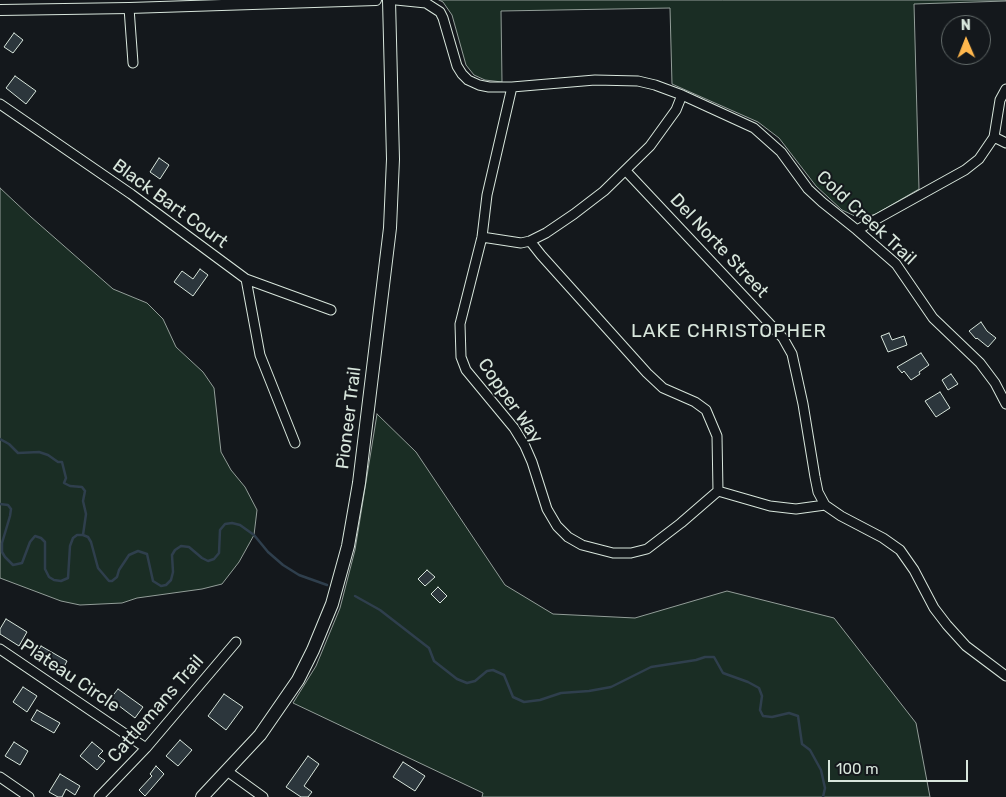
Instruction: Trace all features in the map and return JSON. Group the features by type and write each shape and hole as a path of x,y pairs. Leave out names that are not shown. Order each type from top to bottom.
{"main road":[{"name":"Pioneer Trail","path":"202,797 260,734 298,680 317,642 332,604 348,546 359,483 390,228 393,178 389,0"}],"street":[{"path":"0,10 376,0"},
{"name":"Cold Creek Trail","path":"396,0 426,3 440,12 457,66 468,80 489,87 512,87 623,79 655,85 754,128 781,152 808,189 836,215 857,230 896,264 933,318 980,364 995,383 1006,404"},
{"path":"129,8 133,63"},
{"name":"Copper Way","path":"512,87 488,195 482,237 460,324 461,357 466,370 514,428 525,446 547,509 557,526 568,537 582,545 613,553 630,553 647,549 718,491"},
{"path":"857,230 965,170 979,159 994,137 1000,100 1006,90"},
{"path":"482,237 522,243 546,234 574,214 626,171 660,134 676,110 682,96"},
{"name":"Black Bart Court","path":"0,104 131,194 246,279 331,310"},
{"path":"994,137 1006,143"},
{"name":"Del Norte Street","path":"626,171 778,333 792,354 803,404 818,492 825,505"},
{"path":"530,241 540,255 647,373 663,388 695,402 706,410 716,436 718,491 770,506 796,509 825,505 841,516 883,538 900,550 914,570 934,608 946,624 966,646 1006,676"},
{"path":"246,279 260,355 295,443"},
{"name":"Cattlemans Trail","path":"99,797 146,748 236,642"},
{"name":"Plateau Circle","path":"0,649 146,748"},
{"path":"227,771 263,797"},
{"path":"0,777 29,797"}],"green space":[{"path":"439,0 1006,1 914,4 919,189 876,214 857,217 842,210 816,186 779,138 758,122 672,84 670,8 501,11 502,82 485,80 474,75 466,65 452,15 443,2"},
{"path":"0,188 113,289 147,303 163,319 176,347 203,372 214,388 221,452 231,470 245,487 257,510 254,535 239,562 222,584 202,589 137,598 122,603 80,605 61,601 0,578"},
{"path":"377,414 416,452 505,585 553,614 635,618 727,591 834,618 916,723 930,797 482,797 483,793 293,703 316,666 340,608 355,550"}],"building":[{"path":"14,33 23,40 13,53 4,47"},
{"path":"15,76 36,91 26,104 6,88"},
{"path":"159,158 169,165 160,179 150,172"},
{"path":"200,269 208,275 193,296 174,282 182,271 193,279"},
{"path":"981,322 987,331 996,338 988,347 976,339 969,331"},
{"path":"889,333 892,340 904,336 907,345 888,352 881,336"},
{"path":"921,353 929,365 911,380 904,371 902,373 897,367"},
{"path":"951,374 958,384 948,390 942,380"},
{"path":"940,392 950,408 936,417 925,401"},
{"path":"427,570 435,577 425,586 418,579"},
{"path":"438,587 447,596 440,603 431,594"},
{"path":"6,619 27,632 19,646 0,634 0,629"},
{"path":"41,646 67,661 61,673 34,658"},
{"path":"23,687 37,696 27,712 13,702"},
{"path":"118,689 143,707 135,718 110,699"},
{"path":"224,694 243,707 226,730 208,716"},
{"path":"37,710 60,723 54,733 31,720"},
{"path":"180,740 192,750 178,766 166,756"},
{"path":"14,742 28,751 20,765 5,756"},
{"path":"92,742 103,751 98,756 105,761 97,770 80,756"},
{"path":"308,756 319,764 304,786 312,792 308,797 301,797 286,787"},
{"path":"403,762 425,776 415,791 393,777"},
{"path":"156,766 164,774 145,796 139,790 152,776 150,774"},
{"path":"60,774 80,786 75,795 66,789 62,797 49,792"}],"waterway":[{"path":"0,439 9,444 18,453 39,452 48,455 58,462 62,462 66,478 64,483 70,486 82,487 85,491 83,501 86,514 83,535"},
{"path":"0,504 8,505 11,509 2,543 2,552 5,557 13,565 22,563 30,542 35,536 41,538 45,542 45,569 49,577 54,580 61,581 68,578 70,546 73,538 77,535 83,535 88,537 91,542 98,568 109,581 117,577 119,570 129,555 138,551 147,554 153,581 161,586 166,585 171,580 173,572 172,555 175,550 181,546 189,547 208,561 214,559 219,553 220,530 225,524 232,523 240,525 254,535 268,552 283,565 299,575 327,585"},
{"path":"355,596 380,610 429,648 434,661 457,679 467,683 475,681 487,671 493,670 504,675 513,697 524,702 540,700 561,693 611,687 651,667 714,657 723,673 759,688 762,696 760,710 763,716 772,717 789,713 798,716 802,744 810,750 821,770 825,788 823,797"}],"district":[{"name":"LAKE CHRISTOPHER","path":"729,332"}]}
